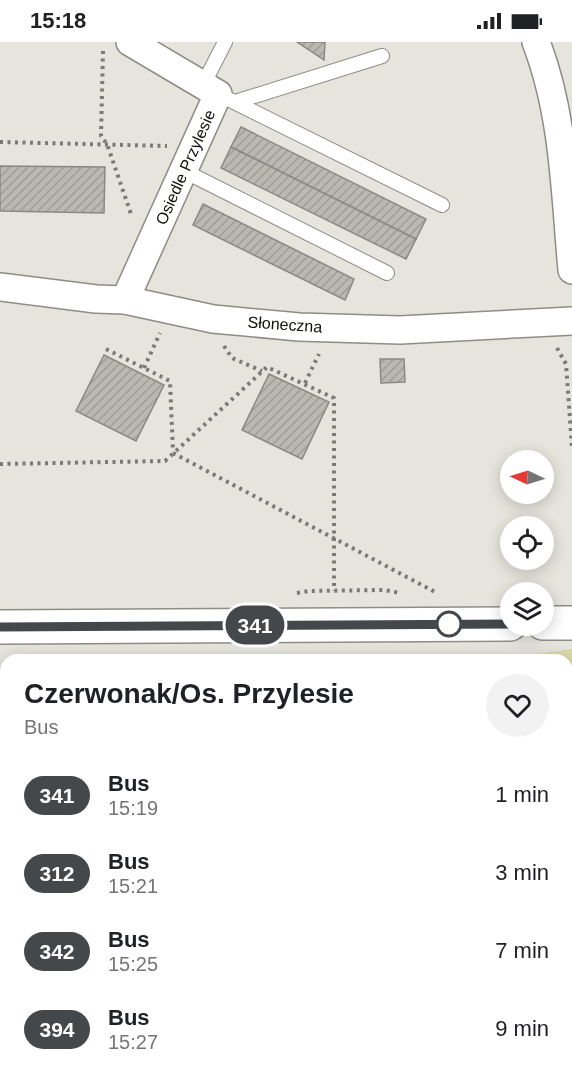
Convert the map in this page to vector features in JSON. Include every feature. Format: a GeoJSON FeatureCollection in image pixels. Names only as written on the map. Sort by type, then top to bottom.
{"type":"FeatureCollection","features":[{"type":"Feature","properties":{"kind":"main road"},"geometry":{"type":"LineString","coordinates":[[554,623],[572,623]]}},
{"type":"Feature","properties":{"kind":"main road"},"geometry":{"type":"LineString","coordinates":[[0,627],[500,624]]}},
{"type":"Feature","properties":{"kind":"street","name":"Osiedle Przylesie"},"geometry":{"type":"LineString","coordinates":[[125,300],[219,94],[130,42]]}},
{"type":"Feature","properties":{"kind":"street"},"geometry":{"type":"LineString","coordinates":[[536,42],[546,67],[561,141],[572,270]]}},
{"type":"Feature","properties":{"kind":"street","name":"Słoneczna"},"geometry":{"type":"LineString","coordinates":[[0,287],[96,299],[125,300],[213,319],[299,327],[400,330],[572,321]]}},
{"type":"Feature","properties":{"kind":"lane"},"geometry":{"type":"LineString","coordinates":[[219,94],[225,42]]}},
{"type":"Feature","properties":{"kind":"lane"},"geometry":{"type":"LineString","coordinates":[[219,94],[382,56]]}},
{"type":"Feature","properties":{"kind":"lane"},"geometry":{"type":"LineString","coordinates":[[219,94],[442,205]]}},
{"type":"Feature","properties":{"kind":"lane"},"geometry":{"type":"LineString","coordinates":[[188,162],[387,273]]}},
{"type":"Feature","properties":{"kind":"path"},"geometry":{"type":"LineString","coordinates":[[103,45],[101,136],[107,144],[135,226]]}},
{"type":"Feature","properties":{"kind":"path"},"geometry":{"type":"LineString","coordinates":[[0,142],[176,146],[188,162]]}},
{"type":"Feature","properties":{"kind":"path"},"geometry":{"type":"LineString","coordinates":[[144,368],[163,326]]}},
{"type":"Feature","properties":{"kind":"path"},"geometry":{"type":"LineString","coordinates":[[221,343],[232,358],[262,371]]}},
{"type":"Feature","properties":{"kind":"path"},"geometry":{"type":"LineString","coordinates":[[304,383],[323,345]]}},
{"type":"Feature","properties":{"kind":"path"},"geometry":{"type":"LineString","coordinates":[[106,349],[170,381],[173,453]]}},
{"type":"Feature","properties":{"kind":"path"},"geometry":{"type":"LineString","coordinates":[[0,464],[165,461],[267,367],[334,398],[334,591]]}},
{"type":"Feature","properties":{"kind":"path"},"geometry":{"type":"LineString","coordinates":[[173,453],[438,593]]}},
{"type":"Feature","properties":{"kind":"green space"},"geometry":{"type":"Polygon","coordinates":[[[572,649],[572,654],[538,654],[572,649]]]}},
{"type":"Feature","properties":{"kind":"building"},"geometry":{"type":"Polygon","coordinates":[[[297,42],[325,42],[324,60],[297,42]]]}},
{"type":"Feature","properties":{"kind":"building"},"geometry":{"type":"Polygon","coordinates":[[[241,127],[426,219],[416,239],[231,147],[241,127]]]}},
{"type":"Feature","properties":{"kind":"building"},"geometry":{"type":"Polygon","coordinates":[[[231,147],[416,239],[406,259],[221,168],[231,147]]]}},
{"type":"Feature","properties":{"kind":"building"},"geometry":{"type":"Polygon","coordinates":[[[0,166],[105,167],[104,213],[0,211],[0,166]]]}},
{"type":"Feature","properties":{"kind":"building"},"geometry":{"type":"Polygon","coordinates":[[[203,204],[354,279],[345,300],[193,225],[203,204]]]}},
{"type":"Feature","properties":{"kind":"building"},"geometry":{"type":"Polygon","coordinates":[[[104,355],[164,385],[136,441],[76,411],[104,355]]]}},
{"type":"Feature","properties":{"kind":"building"},"geometry":{"type":"Polygon","coordinates":[[[380,359],[404,359],[405,382],[381,383],[380,359]]]}},
{"type":"Feature","properties":{"kind":"building"},"geometry":{"type":"Polygon","coordinates":[[[269,374],[329,402],[302,459],[242,430],[269,374]]]}},
{"type":"Feature","properties":{"kind":"bus line","name":"341"},"geometry":{"type":"LineString","coordinates":[[0,627],[500,624]]}}]}
